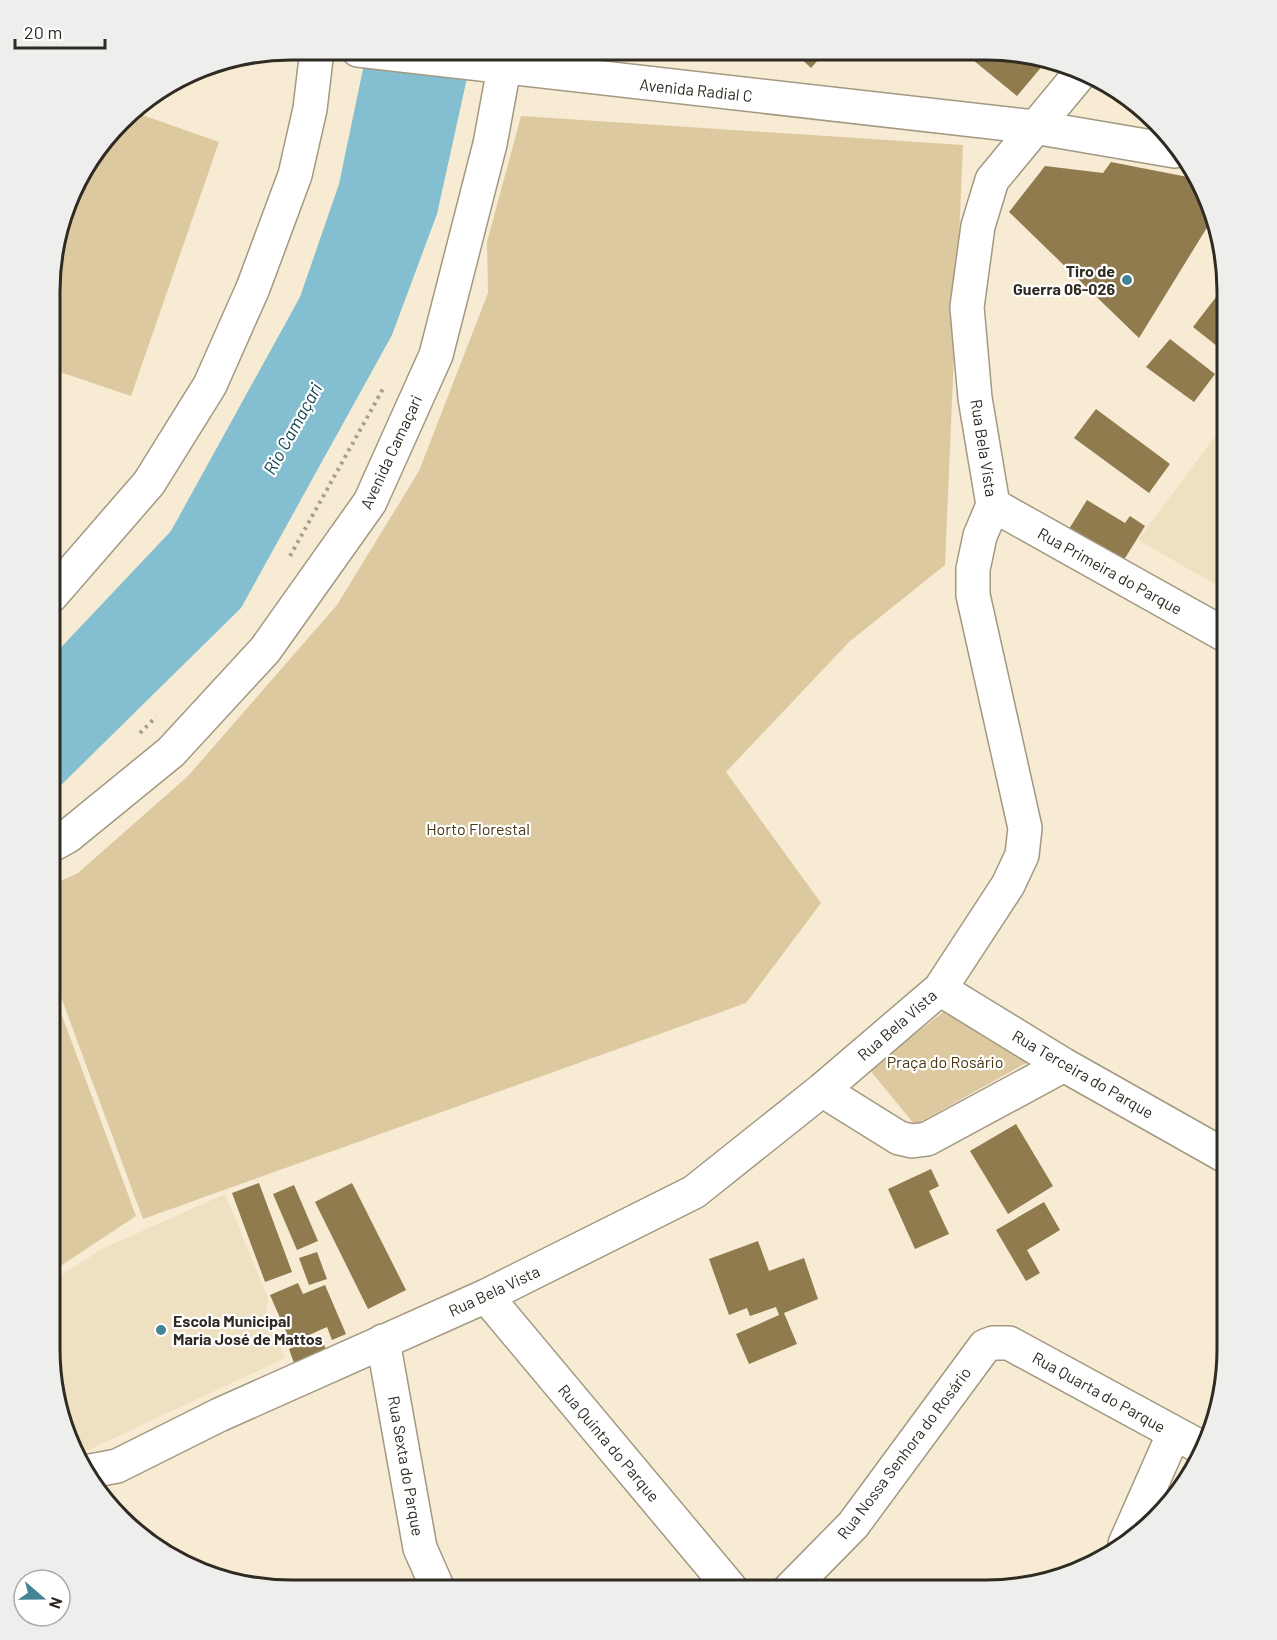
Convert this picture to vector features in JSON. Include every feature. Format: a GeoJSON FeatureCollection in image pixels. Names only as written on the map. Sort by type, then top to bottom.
{"type":"FeatureCollection","features":[{"type":"Feature","properties":{"kind":"street"},"geometry":{"type":"LineString","coordinates":[[60,586],[149,483],[210,385],[254,288],[295,175],[310,109],[316,60]]}},
{"type":"Feature","properties":{"kind":"street","name":"Avenida Radial C"},"geometry":{"type":"LineString","coordinates":[[511,61],[1034,128],[1168,150]]}},
{"type":"Feature","properties":{"kind":"street","name":"Avenida Camaçari"},"geometry":{"type":"LineString","coordinates":[[60,841],[171,752],[265,650],[370,502],[436,355],[511,61]]}},
{"type":"Feature","properties":{"kind":"street","name":"Rua Bela Vista"},"geometry":{"type":"LineString","coordinates":[[95,1470],[117,1466],[219,1415],[486,1296],[694,1192],[822,1090],[940,988],[1008,885],[1022,855],[1025,828],[973,595],[973,569],[980,537],[993,505],[975,398],[967,307],[978,226],[992,180],[1076,79]]}},
{"type":"Feature","properties":{"kind":"street","name":"Rua Primeira do Parque"},"geometry":{"type":"LineString","coordinates":[[993,505],[1217,630]]}},
{"type":"Feature","properties":{"kind":"street","name":"Rua Terceira do Parque"},"geometry":{"type":"LineString","coordinates":[[940,988],[1064,1065],[1217,1151]]}},
{"type":"Feature","properties":{"kind":"street"},"geometry":{"type":"LineString","coordinates":[[822,1090],[899,1138],[912,1141],[927,1139],[1064,1065]]}},
{"type":"Feature","properties":{"kind":"street","name":"Rua Quinta do Parque"},"geometry":{"type":"LineString","coordinates":[[486,1296],[724,1580]]}},
{"type":"Feature","properties":{"kind":"street","name":"Rua Sexta do Parque"},"geometry":{"type":"LineString","coordinates":[[383,1341],[420,1548],[434,1580]]}},
{"type":"Feature","properties":{"kind":"street","name":"Rua Quarta do Parque"},"geometry":{"type":"LineString","coordinates":[[993,1343],[1009,1342],[1196,1445]]}},
{"type":"Feature","properties":{"kind":"street","name":"Rua Nossa Senhora do Rosário"},"geometry":{"type":"LineString","coordinates":[[799,1580],[853,1526],[985,1346],[993,1343]]}},
{"type":"Feature","properties":{"kind":"street"},"geometry":{"type":"LineString","coordinates":[[1132,1527],[1174,1433]]}},
{"type":"Feature","properties":{"kind":"path"},"geometry":{"type":"LineString","coordinates":[[289,558],[386,383]]}},
{"type":"Feature","properties":{"kind":"path"},"geometry":{"type":"LineString","coordinates":[[137,736],[162,711]]}},
{"type":"Feature","properties":{"kind":"shaded area"},"geometry":{"type":"Polygon","coordinates":[[[1217,433],[1217,585],[1138,540],[1217,433]]]}},
{"type":"Feature","properties":{"kind":"shaded area","name":"Escola Municipal Maria José de Mattos"},"geometry":{"type":"Polygon","coordinates":[[[225,1194],[268,1298],[266,1312],[285,1358],[85,1452],[72,1423],[64,1394],[60,1364],[60,1276],[104,1248],[225,1194]]]}},
{"type":"Feature","properties":{"kind":"green space"},"geometry":{"type":"Polygon","coordinates":[[[142,115],[219,142],[131,396],[60,372],[60,276],[64,246],[72,217],[84,189],[99,163],[117,139],[142,115]]]}},
{"type":"Feature","properties":{"kind":"green space","name":"Horto Florestal"},"geometry":{"type":"Polygon","coordinates":[[[521,116],[963,145],[945,565],[849,642],[726,772],[821,903],[746,1003],[143,1219],[60,994],[60,881],[78,873],[188,776],[337,605],[419,471],[488,293],[487,242],[521,116]]]}},
{"type":"Feature","properties":{"kind":"green space"},"geometry":{"type":"Polygon","coordinates":[[[60,1010],[136,1216],[60,1266],[60,1010]]]}},
{"type":"Feature","properties":{"kind":"green space","name":"Praça do Rosário"},"geometry":{"type":"Polygon","coordinates":[[[945,1011],[1028,1062],[915,1125],[869,1069],[945,1011]]]}},
{"type":"Feature","properties":{"kind":"water","name":"Rio Camaçari"},"geometry":{"type":"Polygon","coordinates":[[[365,60],[421,60],[469,69],[437,214],[392,335],[241,608],[60,786],[60,648],[171,531],[300,297],[339,184],[365,60]]]}},
{"type":"Feature","properties":{"kind":"building"},"geometry":{"type":"Polygon","coordinates":[[[803,60],[818,60],[811,68],[803,60]]]}},
{"type":"Feature","properties":{"kind":"building"},"geometry":{"type":"Polygon","coordinates":[[[973,60],[1001,60],[1041,67],[1017,96],[973,60]]]}},
{"type":"Feature","properties":{"kind":"building","name":"Tiro de Guerra 06-026"},"geometry":{"type":"Polygon","coordinates":[[[1111,162],[1186,177],[1208,227],[1139,338],[1009,212],[1045,166],[1103,173],[1111,162]]]}},
{"type":"Feature","properties":{"kind":"building"},"geometry":{"type":"Polygon","coordinates":[[[1217,296],[1217,346],[1193,327],[1217,296]]]}},
{"type":"Feature","properties":{"kind":"building"},"geometry":{"type":"Polygon","coordinates":[[[1170,339],[1215,374],[1194,402],[1146,367],[1170,339]]]}},
{"type":"Feature","properties":{"kind":"building"},"geometry":{"type":"Polygon","coordinates":[[[1096,409],[1170,464],[1149,493],[1074,438],[1096,409]]]}},
{"type":"Feature","properties":{"kind":"building"},"geometry":{"type":"Polygon","coordinates":[[[1087,500],[1125,523],[1130,516],[1145,526],[1122,563],[1069,529],[1087,500]]]}},
{"type":"Feature","properties":{"kind":"building"},"geometry":{"type":"Polygon","coordinates":[[[1016,1124],[1053,1186],[1008,1214],[970,1151],[1016,1124]]]}},
{"type":"Feature","properties":{"kind":"building"},"geometry":{"type":"Polygon","coordinates":[[[931,1169],[939,1186],[929,1191],[949,1234],[915,1249],[888,1189],[931,1169]]]}},
{"type":"Feature","properties":{"kind":"building"},"geometry":{"type":"Polygon","coordinates":[[[259,1183],[292,1272],[265,1282],[232,1193],[259,1183]]]}},
{"type":"Feature","properties":{"kind":"building"},"geometry":{"type":"Polygon","coordinates":[[[352,1183],[406,1290],[368,1309],[315,1202],[352,1183]]]}},
{"type":"Feature","properties":{"kind":"building"},"geometry":{"type":"Polygon","coordinates":[[[294,1185],[318,1241],[297,1250],[273,1194],[294,1185]]]}},
{"type":"Feature","properties":{"kind":"building"},"geometry":{"type":"Polygon","coordinates":[[[1044,1202],[1060,1230],[1027,1250],[1040,1273],[1026,1281],[996,1230],[1044,1202]]]}},
{"type":"Feature","properties":{"kind":"building"},"geometry":{"type":"Polygon","coordinates":[[[758,1241],[769,1271],[804,1258],[818,1299],[784,1313],[797,1344],[749,1364],[736,1334],[779,1315],[776,1307],[750,1316],[747,1308],[729,1315],[709,1259],[758,1241]]]}},
{"type":"Feature","properties":{"kind":"building"},"geometry":{"type":"Polygon","coordinates":[[[317,1252],[327,1279],[309,1285],[299,1258],[317,1252]]]}},
{"type":"Feature","properties":{"kind":"building"},"geometry":{"type":"Polygon","coordinates":[[[298,1283],[303,1294],[325,1285],[346,1334],[332,1340],[327,1327],[291,1343],[270,1295],[298,1283]]]}},
{"type":"Feature","properties":{"kind":"building"},"geometry":{"type":"Polygon","coordinates":[[[321,1336],[326,1350],[294,1363],[289,1349],[321,1336]]]}},
{"type":"Feature","properties":{"kind":"place","name":"Tiro de Guerra 06-026"},"geometry":{"type":"Point","coordinates":[1127,280]}},
{"type":"Feature","properties":{"kind":"place","name":"Escola Municipal Maria José de Mattos"},"geometry":{"type":"Point","coordinates":[161,1330]}}]}
